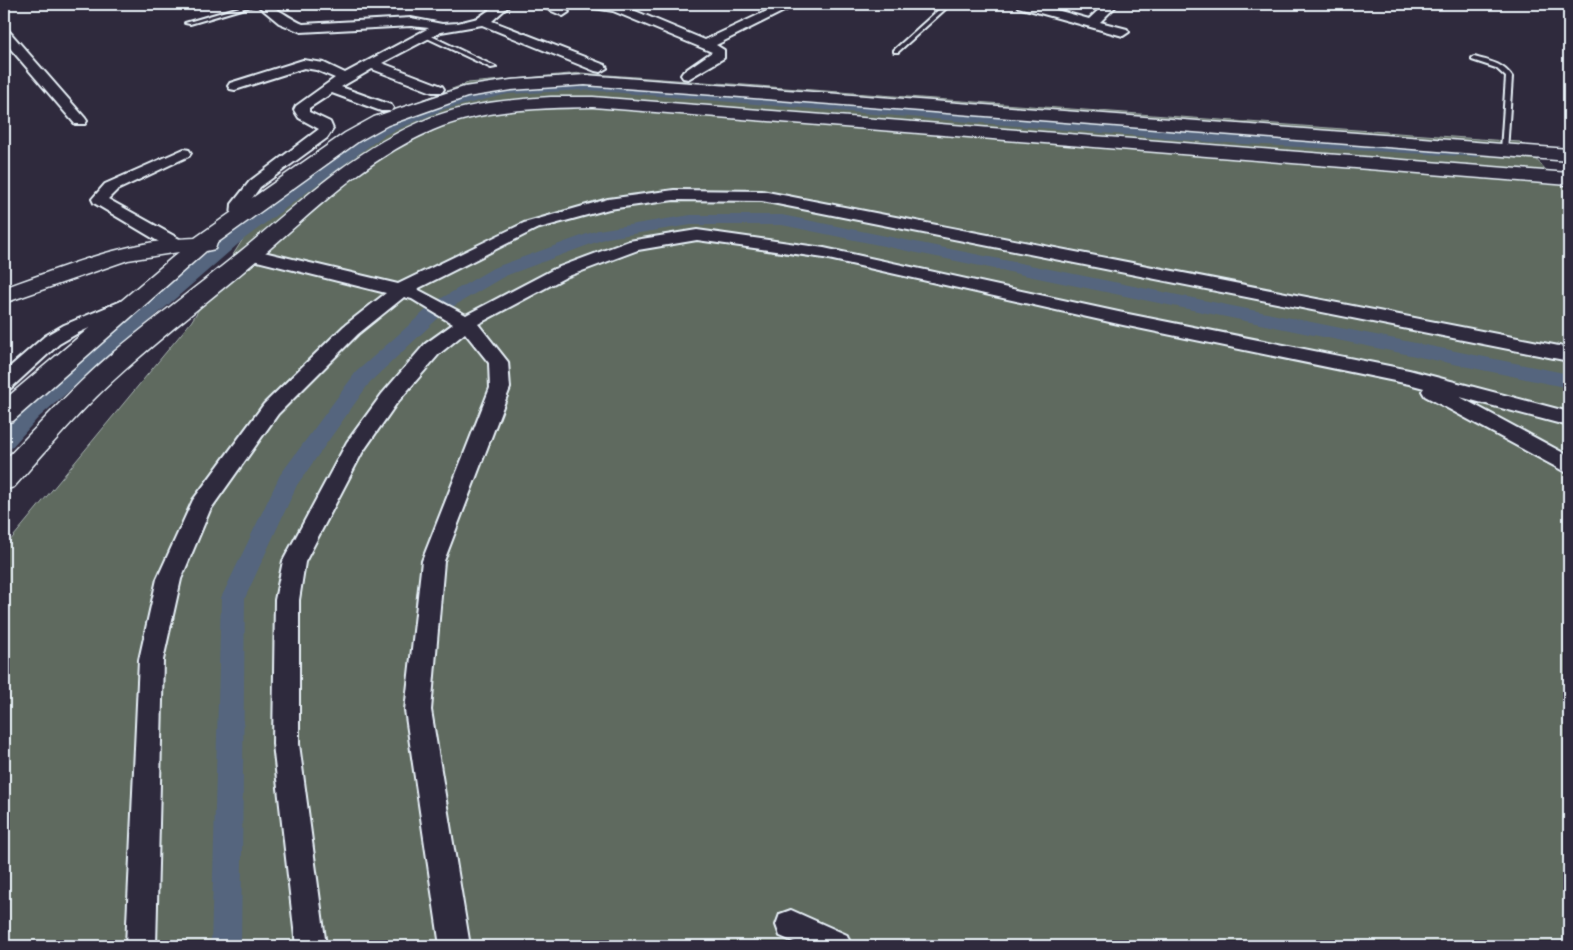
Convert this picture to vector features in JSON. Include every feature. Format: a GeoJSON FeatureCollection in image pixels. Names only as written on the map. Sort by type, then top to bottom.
{"type":"FeatureCollection","features":[{"type":"Feature","properties":{"kind":"street"},"geometry":{"type":"LineString","coordinates":[[262,4],[283,20],[301,28],[410,22],[436,25],[433,32]]}},
{"type":"Feature","properties":{"kind":"street"},"geometry":{"type":"LineString","coordinates":[[239,218],[240,204],[255,184],[322,135],[326,129],[325,125],[304,115],[301,110],[309,101],[345,78],[433,32],[482,21],[494,16],[505,4]]}},
{"type":"Feature","properties":{"kind":"street"},"geometry":{"type":"LineString","coordinates":[[542,4],[563,12]]}},
{"type":"Feature","properties":{"kind":"street"},"geometry":{"type":"LineString","coordinates":[[592,4],[616,8],[718,50],[718,55],[688,75]]}},
{"type":"Feature","properties":{"kind":"street"},"geometry":{"type":"LineString","coordinates":[[616,8],[631,4]]}},
{"type":"Feature","properties":{"kind":"street"},"geometry":{"type":"LineString","coordinates":[[1022,4],[1053,8],[1092,23],[1123,32]]}},
{"type":"Feature","properties":{"kind":"street"},"geometry":{"type":"LineString","coordinates":[[1092,23],[1112,4]]}},
{"type":"Feature","properties":{"kind":"street"},"geometry":{"type":"LineString","coordinates":[[707,44],[786,7]]}},
{"type":"Feature","properties":{"kind":"street"},"geometry":{"type":"LineString","coordinates":[[482,21],[600,68]]}},
{"type":"Feature","properties":{"kind":"street"},"geometry":{"type":"LineString","coordinates":[[4,33],[80,121]]}},
{"type":"Feature","properties":{"kind":"street"},"geometry":{"type":"LineString","coordinates":[[235,86],[303,64],[319,66],[345,78]]}},
{"type":"Feature","properties":{"kind":"street"},"geometry":{"type":"LineString","coordinates":[[372,64],[437,89]]}},
{"type":"Feature","properties":{"kind":"street"},"geometry":{"type":"LineString","coordinates":[[4,414],[132,303],[239,218],[352,137],[381,121],[464,92],[511,84],[585,80],[1569,155]]}},
{"type":"Feature","properties":{"kind":"street"},"geometry":{"type":"LineString","coordinates":[[330,87],[386,108]]}},
{"type":"Feature","properties":{"kind":"street"},"geometry":{"type":"LineString","coordinates":[[4,478],[98,380],[311,200],[376,150],[427,125],[456,116],[507,106],[548,102],[593,102],[1569,179]]}},
{"type":"Feature","properties":{"kind":"street"},"geometry":{"type":"LineString","coordinates":[[177,245],[102,204],[100,199],[102,194],[111,187],[184,153]]}},
{"type":"Feature","properties":{"kind":"street"},"geometry":{"type":"LineString","coordinates":[[141,946],[145,784],[151,660],[169,579],[201,506],[271,409],[351,330],[409,293],[440,269],[530,226],[608,204],[674,195],[762,196],[1569,355]]}},
{"type":"Feature","properties":{"kind":"street"},"geometry":{"type":"LineString","coordinates":[[311,946],[286,744],[287,600],[294,561],[354,448],[389,399],[432,350],[462,320],[560,273],[635,245],[697,236],[824,253],[1123,319],[1409,377],[1569,419]]}},
{"type":"Feature","properties":{"kind":"street"},"geometry":{"type":"LineString","coordinates":[[4,296],[108,259],[177,245],[207,244],[409,293],[462,320],[479,335],[498,362],[500,388],[433,561],[418,710],[455,946]]}},
{"type":"Feature","properties":{"kind":"street"},"geometry":{"type":"LineString","coordinates":[[4,383],[52,340],[71,329],[132,303]]}},
{"type":"Feature","properties":{"kind":"street"},"geometry":{"type":"LineString","coordinates":[[1409,377],[1452,403],[1569,466]]}},
{"type":"Feature","properties":{"kind":"street"},"geometry":{"type":"LineString","coordinates":[[791,925],[836,946]]}},
{"type":"Feature","properties":{"kind":"lane"},"geometry":{"type":"LineString","coordinates":[[188,23],[255,4]]}},
{"type":"Feature","properties":{"kind":"lane"},"geometry":{"type":"LineString","coordinates":[[896,52],[948,4]]}},
{"type":"Feature","properties":{"kind":"lane"},"geometry":{"type":"LineString","coordinates":[[433,32],[493,67]]}},
{"type":"Feature","properties":{"kind":"lane"},"geometry":{"type":"LineString","coordinates":[[1474,59],[1500,66],[1505,70],[1508,77],[1505,150]]}},
{"type":"Feature","properties":{"kind":"green space"},"geometry":{"type":"Polygon","coordinates":[[[581,73],[1520,142],[1560,185],[1569,185],[1569,946],[4,946],[4,548],[191,322],[278,183],[374,118],[468,83],[581,73]]]}},
{"type":"Feature","properties":{"kind":"waterway"},"geometry":{"type":"LineString","coordinates":[[4,443],[31,413],[238,235],[379,132],[440,106],[508,90],[587,86],[1209,138],[1478,153]]}},
{"type":"Feature","properties":{"kind":"waterway"},"geometry":{"type":"LineString","coordinates":[[226,946],[233,598],[288,481],[363,377],[441,306],[499,272],[604,234],[691,220],[782,220],[1569,381]]}}]}
